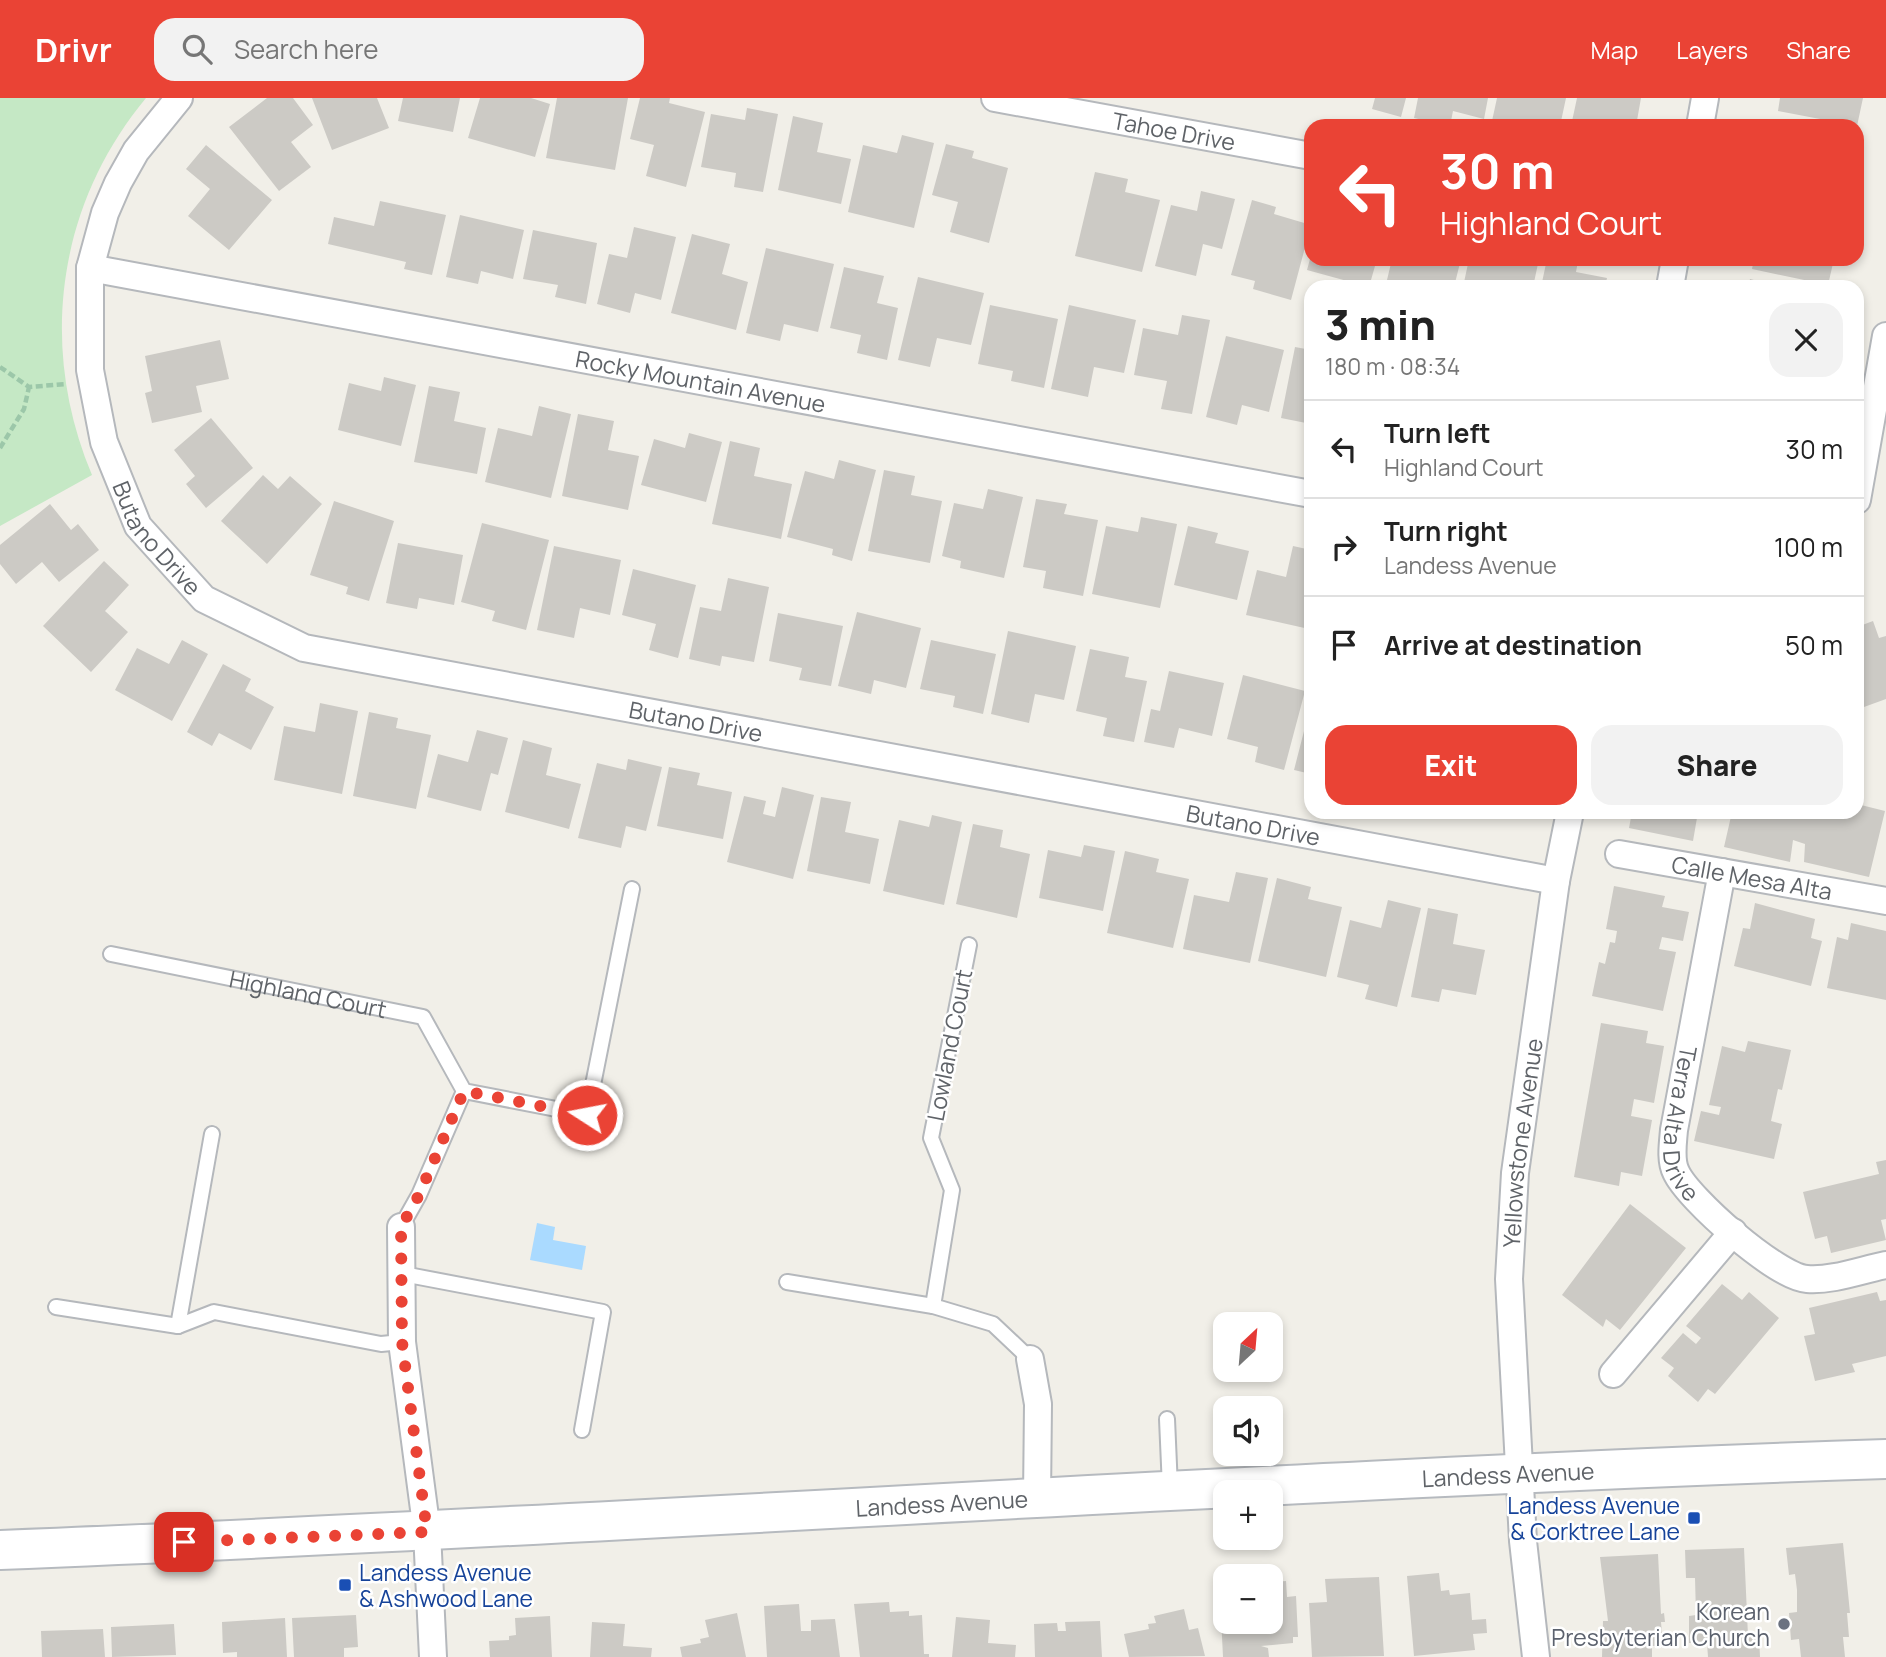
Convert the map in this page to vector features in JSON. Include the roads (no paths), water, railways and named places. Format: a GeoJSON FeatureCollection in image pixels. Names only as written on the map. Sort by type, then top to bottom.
{"type":"FeatureCollection","features":[{"type":"Feature","properties":{"kind":"main road","name":"Landess Avenue"},"geometry":{"type":"LineString","coordinates":[[0,1550],[427,1532],[1037,1498],[1886,1459]]}},
{"type":"Feature","properties":{"kind":"street"},"geometry":{"type":"LineString","coordinates":[[90,268],[105,213],[118,183],[136,152],[179,98]]}},
{"type":"Feature","properties":{"kind":"street","name":"Tahoe Drive"},"geometry":{"type":"LineString","coordinates":[[995,98],[1304,155]]}},
{"type":"Feature","properties":{"kind":"street"},"geometry":{"type":"LineString","coordinates":[[1701,119],[1705,98]]}},
{"type":"Feature","properties":{"kind":"street","name":"Butano Drive"},"geometry":{"type":"LineString","coordinates":[[90,268],[93,382],[104,442],[138,526],[204,599],[304,648],[1556,881]]}},
{"type":"Feature","properties":{"kind":"street","name":"Rocky Mountain Avenue"},"geometry":{"type":"LineString","coordinates":[[90,268],[1304,493]]}},
{"type":"Feature","properties":{"kind":"street"},"geometry":{"type":"LineString","coordinates":[[1864,460],[1886,336]]}},
{"type":"Feature","properties":{"kind":"street","name":"Yellowstone Avenue"},"geometry":{"type":"LineString","coordinates":[[1536,1657],[1519,1475],[1509,1279],[1515,1187],[1556,881],[1569,819]]}},
{"type":"Feature","properties":{"kind":"street","name":"Calle Mesa Alta"},"geometry":{"type":"LineString","coordinates":[[1619,854],[1886,901]]}},
{"type":"Feature","properties":{"kind":"street","name":"Terra Alta Drive"},"geometry":{"type":"LineString","coordinates":[[1723,872],[1672,1152],[1674,1170],[1686,1189],[1733,1232],[1772,1264],[1805,1279],[1822,1279],[1886,1265]]}},
{"type":"Feature","properties":{"kind":"street"},"geometry":{"type":"LineString","coordinates":[[401,1227],[402,1342],[427,1532],[433,1657]]}},
{"type":"Feature","properties":{"kind":"street"},"geometry":{"type":"LineString","coordinates":[[1613,1374],[1733,1232]]}},
{"type":"Feature","properties":{"kind":"street"},"geometry":{"type":"LineString","coordinates":[[1030,1359],[1038,1404],[1037,1498]]}},
{"type":"Feature","properties":{"kind":"lane"},"geometry":{"type":"LineString","coordinates":[[401,1227],[419,1195],[464,1091],[587,1115],[632,889]]}},
{"type":"Feature","properties":{"kind":"lane","name":"Lowland Court"},"geometry":{"type":"LineString","coordinates":[[933,1306],[952,1190],[931,1138],[969,945]]}},
{"type":"Feature","properties":{"kind":"lane","name":"Highland Court"},"geometry":{"type":"LineString","coordinates":[[111,954],[423,1017],[464,1091]]}},
{"type":"Feature","properties":{"kind":"lane"},"geometry":{"type":"LineString","coordinates":[[178,1326],[212,1134]]}},
{"type":"Feature","properties":{"kind":"lane"},"geometry":{"type":"LineString","coordinates":[[403,1274],[603,1312],[583,1430]]}},
{"type":"Feature","properties":{"kind":"lane"},"geometry":{"type":"LineString","coordinates":[[787,1282],[933,1306],[993,1324],[1030,1359]]}},
{"type":"Feature","properties":{"kind":"lane"},"geometry":{"type":"LineString","coordinates":[[56,1307],[178,1326],[214,1312],[381,1345],[402,1342]]}},
{"type":"Feature","properties":{"kind":"lane"},"geometry":{"type":"LineString","coordinates":[[1167,1419],[1170,1493]]}},
{"type":"Feature","properties":{"kind":"water"},"geometry":{"type":"Polygon","coordinates":[[[537,1223],[555,1227],[553,1240],[586,1246],[582,1270],[530,1260],[537,1223]]]}},
{"type":"Feature","properties":{"kind":"place","name":"Landess Avenue & Corktree Lane"},"geometry":{"type":"Point","coordinates":[1694,1518]}},
{"type":"Feature","properties":{"kind":"place","name":"Landess Avenue & Ashwood Lane"},"geometry":{"type":"Point","coordinates":[345,1585]}},
{"type":"Feature","properties":{"kind":"place","name":"Korean Presbyterian Church"},"geometry":{"type":"Point","coordinates":[1784,1624]}}]}
